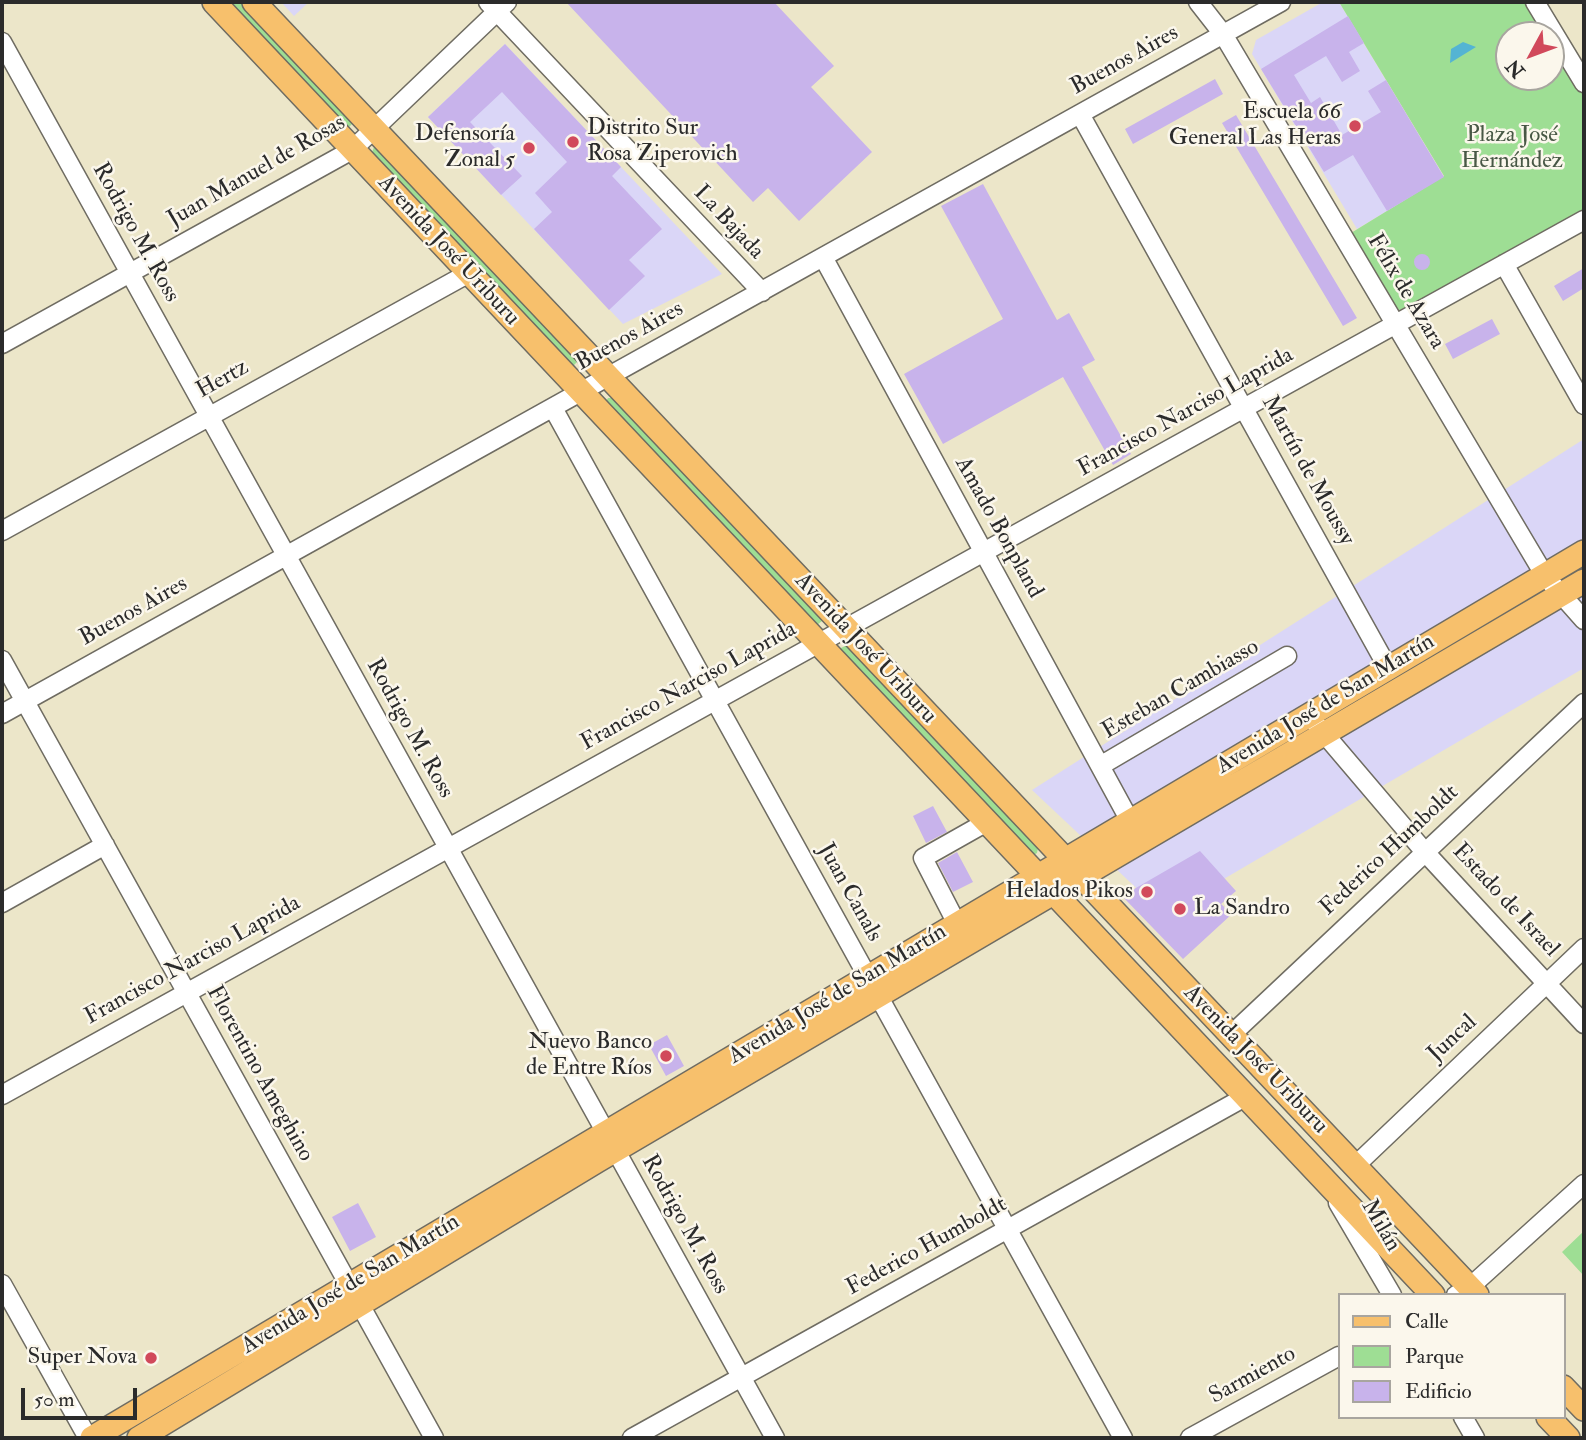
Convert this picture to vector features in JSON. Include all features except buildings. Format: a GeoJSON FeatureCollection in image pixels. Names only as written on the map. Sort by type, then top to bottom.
{"type":"FeatureCollection","features":[{"type":"Feature","properties":{"kind":"main road","name":"Avenida José Uriburu"},"geometry":{"type":"LineString","coordinates":[[214,2],[985,823],[1431,1293]]}},
{"type":"Feature","properties":{"kind":"main road","name":"Avenida José Uriburu"},"geometry":{"type":"LineString","coordinates":[[254,2],[1064,861],[1356,1165],[1468,1292]]}},
{"type":"Feature","properties":{"kind":"main road","name":"Avenida José de San Martín"},"geometry":{"type":"LineString","coordinates":[[873,987],[957,925],[1584,552]]}},
{"type":"Feature","properties":{"kind":"main road","name":"Avenida José de San Martín"},"geometry":{"type":"LineString","coordinates":[[90,1438],[354,1295],[873,987],[1053,895],[1584,581]]}},
{"type":"Feature","properties":{"kind":"main road","name":"Avenida José de San Martín"},"geometry":{"type":"LineString","coordinates":[[139,1438],[354,1295]]}},
{"type":"Feature","properties":{"kind":"main road"},"geometry":{"type":"LineString","coordinates":[[1565,1389],[1584,1409]]}},
{"type":"Feature","properties":{"kind":"main road"},"geometry":{"type":"LineString","coordinates":[[1550,1419],[1568,1438]]}},
{"type":"Feature","properties":{"kind":"street","name":"Félix de Azara"},"geometry":{"type":"LineString","coordinates":[[1198,2],[1223,34],[1545,576],[1584,621]]}},
{"type":"Feature","properties":{"kind":"street","name":"Buenos Aires"},"geometry":{"type":"LineString","coordinates":[[2,714],[1281,2]]}},
{"type":"Feature","properties":{"kind":"street"},"geometry":{"type":"LineString","coordinates":[[1535,2],[1584,83]]}},
{"type":"Feature","properties":{"kind":"street","name":"Juan Manuel de Rosas"},"geometry":{"type":"LineString","coordinates":[[2,344],[352,150],[497,5]]}},
{"type":"Feature","properties":{"kind":"street","name":"La Bajada"},"geometry":{"type":"LineString","coordinates":[[497,5],[762,292]]}},
{"type":"Feature","properties":{"kind":"street","name":"Rodrigo M. Ross"},"geometry":{"type":"LineString","coordinates":[[2,42],[775,1438]]}},
{"type":"Feature","properties":{"kind":"street","name":"Martín de Moussy"},"geometry":{"type":"LineString","coordinates":[[1080,114],[1388,668]]}},
{"type":"Feature","properties":{"kind":"street","name":"Francisco Narciso Laprida"},"geometry":{"type":"LineString","coordinates":[[2,1095],[714,699],[848,630],[1584,220]]}},
{"type":"Feature","properties":{"kind":"street","name":"Amado Bonpland"},"geometry":{"type":"LineString","coordinates":[[823,257],[1130,821]]}},
{"type":"Feature","properties":{"kind":"street"},"geometry":{"type":"LineString","coordinates":[[1504,264],[1584,405]]}},
{"type":"Feature","properties":{"kind":"street","name":"Hertz"},"geometry":{"type":"LineString","coordinates":[[2,531],[469,273]]}},
{"type":"Feature","properties":{"kind":"street","name":"Juan Canals"},"geometry":{"type":"LineString","coordinates":[[553,408],[1123,1438]]}},
{"type":"Feature","properties":{"kind":"street","name":"Esteban Cambiasso"},"geometry":{"type":"LineString","coordinates":[[1100,766],[1287,656]]}},
{"type":"Feature","properties":{"kind":"street","name":"Florentino Ameghino"},"geometry":{"type":"LineString","coordinates":[[2,660],[434,1438]]}},
{"type":"Feature","properties":{"kind":"street","name":"Federico Humboldt"},"geometry":{"type":"LineString","coordinates":[[1231,1035],[1584,703]]}},
{"type":"Feature","properties":{"kind":"street","name":"Estado de Israel"},"geometry":{"type":"LineString","coordinates":[[1308,716],[1424,851],[1584,1024]]}},
{"type":"Feature","properties":{"kind":"street"},"geometry":{"type":"LineString","coordinates":[[957,925],[923,858],[985,823]]}},
{"type":"Feature","properties":{"kind":"street"},"geometry":{"type":"LineString","coordinates":[[2,903],[105,845]]}},
{"type":"Feature","properties":{"kind":"street","name":"Juncal"},"geometry":{"type":"LineString","coordinates":[[1356,1165],[1584,948]]}},
{"type":"Feature","properties":{"kind":"street","name":"Federico Humboldt"},"geometry":{"type":"LineString","coordinates":[[632,1438],[1245,1097]]}},
{"type":"Feature","properties":{"kind":"street","name":"Milán"},"geometry":{"type":"LineString","coordinates":[[1326,1182],[1391,1293]]}},
{"type":"Feature","properties":{"kind":"street"},"geometry":{"type":"LineString","coordinates":[[1468,1292],[1584,1184]]}},
{"type":"Feature","properties":{"kind":"street"},"geometry":{"type":"LineString","coordinates":[[2,1284],[90,1438]]}},
{"type":"Feature","properties":{"kind":"street","name":"Sarmiento"},"geometry":{"type":"LineString","coordinates":[[1190,1438],[1338,1357]]}},
{"type":"Feature","properties":{"kind":"street"},"geometry":{"type":"LineString","coordinates":[[1464,1419],[1475,1438]]}},
{"type":"Feature","properties":{"kind":"shaded area"},"geometry":{"type":"Polygon","coordinates":[[[281,2],[309,2],[294,16],[281,2]]]}},
{"type":"Feature","properties":{"kind":"shaded area","name":"Escuela 66 General Las Heras"},"geometry":{"type":"Polygon","coordinates":[[[1323,2],[1339,2],[1444,177],[1357,229],[1252,54],[1256,40],[1323,2]]]}},
{"type":"Feature","properties":{"kind":"shaded area"},"geometry":{"type":"Polygon","coordinates":[[[505,44],[722,274],[623,324],[428,117],[505,44]]]}},
{"type":"Feature","properties":{"kind":"shaded area"},"geometry":{"type":"Polygon","coordinates":[[[1584,439],[1584,668],[1164,914],[1032,790],[1584,439]]]}},
{"type":"Feature","properties":{"kind":"green space"},"geometry":{"type":"Polygon","coordinates":[[[223,2],[244,2],[353,123],[348,128],[223,2]]]}},
{"type":"Feature","properties":{"kind":"green space","name":"Plaza José Hernández"},"geometry":{"type":"Polygon","coordinates":[[[1339,2],[1529,2],[1541,21],[1495,21],[1495,91],[1565,91],[1565,61],[1584,92],[1584,210],[1410,309],[1401,311],[1395,308],[1351,233],[1444,176],[1339,2]]]}},
{"type":"Feature","properties":{"kind":"green space"},"geometry":{"type":"Polygon","coordinates":[[[374,147],[379,148],[578,361],[573,366],[371,155],[374,147]]]}},
{"type":"Feature","properties":{"kind":"green space"},"geometry":{"type":"Polygon","coordinates":[[[608,398],[615,398],[821,615],[822,621],[817,625],[605,403],[608,398]]]}},
{"type":"Feature","properties":{"kind":"green space"},"geometry":{"type":"Polygon","coordinates":[[[847,645],[1010,817],[1038,848],[1037,853],[1032,856],[837,650],[847,645]]]}},
{"type":"Feature","properties":{"kind":"green space"},"geometry":{"type":"Polygon","coordinates":[[[1584,1231],[1584,1276],[1562,1252],[1584,1231]]]}},
{"type":"Feature","properties":{"kind":"water"},"geometry":{"type":"Polygon","coordinates":[[[1463,42],[1476,47],[1450,63],[1451,49],[1463,42]]]}},
{"type":"Feature","properties":{"kind":"place","name":"Escuela 66 General Las Heras"},"geometry":{"type":"Point","coordinates":[1355,126]}},
{"type":"Feature","properties":{"kind":"place","name":"Distrito Sur Rosa Ziperovich"},"geometry":{"type":"Point","coordinates":[573,142]}},
{"type":"Feature","properties":{"kind":"place","name":"Defensoría Zonal 5"},"geometry":{"type":"Point","coordinates":[529,148]}},
{"type":"Feature","properties":{"kind":"place","name":"Helados Pikos"},"geometry":{"type":"Point","coordinates":[1147,892]}},
{"type":"Feature","properties":{"kind":"place","name":"La Sandro"},"geometry":{"type":"Point","coordinates":[1180,909]}},
{"type":"Feature","properties":{"kind":"place","name":"Nuevo Banco de Entre Ríos"},"geometry":{"type":"Point","coordinates":[666,1056]}},
{"type":"Feature","properties":{"kind":"place","name":"Super Nova"},"geometry":{"type":"Point","coordinates":[151,1358]}}]}
